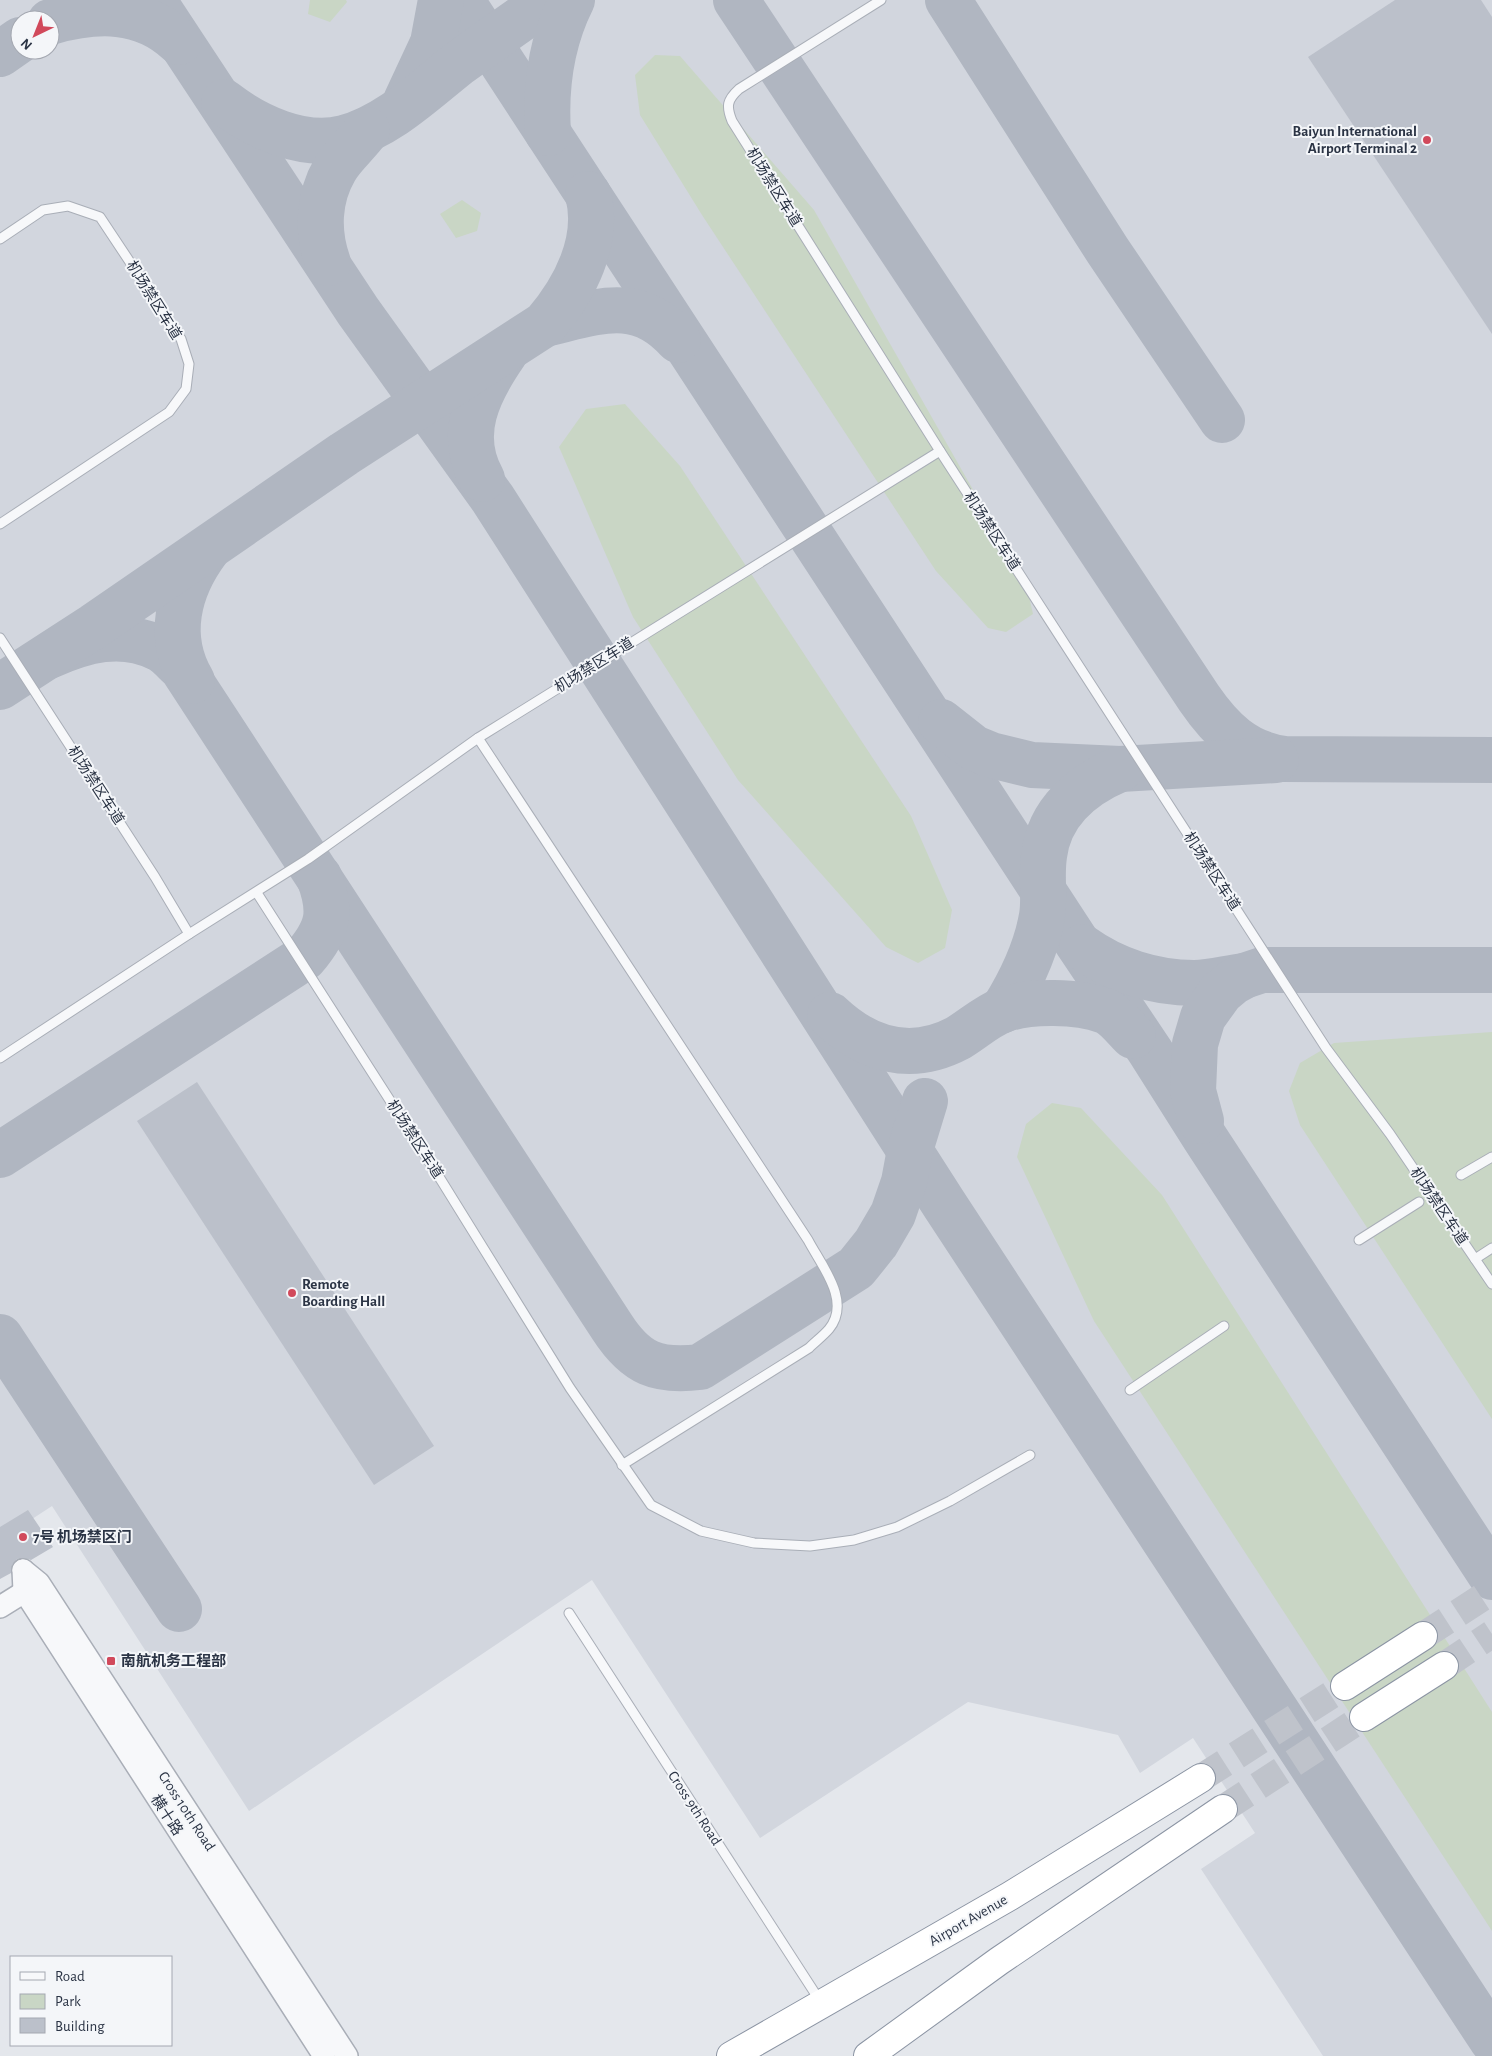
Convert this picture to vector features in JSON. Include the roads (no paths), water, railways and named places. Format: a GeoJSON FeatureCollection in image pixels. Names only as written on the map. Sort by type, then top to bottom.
{"type":"FeatureCollection","features":[{"type":"Feature","properties":{"kind":"highway"},"geometry":{"type":"LineString","coordinates":[[1345,1686],[1423,1636]]}},
{"type":"Feature","properties":{"kind":"highway"},"geometry":{"type":"LineString","coordinates":[[1364,1717],[1444,1666]]}},
{"type":"Feature","properties":{"kind":"highway","name":"Airport Avenue"},"geometry":{"type":"LineString","coordinates":[[731,2056],[1025,1887],[1201,1778]]}},
{"type":"Feature","properties":{"kind":"highway"},"geometry":{"type":"LineString","coordinates":[[880,2051],[999,1961],[1223,1809]]}},
{"type":"Feature","properties":{"kind":"street"},"geometry":{"type":"LineString","coordinates":[[0,1607],[27,1578]]}},
{"type":"Feature","properties":{"kind":"street","name":"横十路"},"geometry":{"type":"LineString","coordinates":[[27,1578],[324,2056]]}},
{"type":"Feature","properties":{"kind":"street","name":"Cross 10th Road"},"geometry":{"type":"LineString","coordinates":[[27,1578],[347,2056]]}},
{"type":"Feature","properties":{"kind":"lane","name":"机场禁区车道"},"geometry":{"type":"LineString","coordinates":[[881,0],[739,89],[730,98],[727,109],[732,121],[940,451],[1326,1048],[1390,1134],[1492,1284]]}},
{"type":"Feature","properties":{"kind":"lane","name":"机场禁区车道"},"geometry":{"type":"LineString","coordinates":[[0,239],[43,210],[68,206],[100,217],[181,339],[189,364],[186,388],[169,412],[0,524]]}},
{"type":"Feature","properties":{"kind":"lane","name":"机场禁区车道"},"geometry":{"type":"LineString","coordinates":[[0,1058],[189,934],[256,893],[478,738],[940,451]]}},
{"type":"Feature","properties":{"kind":"lane","name":"机场禁区车道"},"geometry":{"type":"LineString","coordinates":[[0,638],[155,877],[189,934]]}},
{"type":"Feature","properties":{"kind":"lane"},"geometry":{"type":"LineString","coordinates":[[478,738],[808,1240],[835,1286],[837,1311],[830,1328],[809,1348],[622,1465]]}},
{"type":"Feature","properties":{"kind":"lane","name":"机场禁区车道"},"geometry":{"type":"LineString","coordinates":[[256,893],[446,1188],[570,1388],[651,1504],[701,1532],[754,1543],[810,1546],[854,1540],[897,1527],[950,1501],[1030,1455]]}},
{"type":"Feature","properties":{"kind":"lane"},"geometry":{"type":"LineString","coordinates":[[1462,1175],[1492,1157]]}},
{"type":"Feature","properties":{"kind":"lane"},"geometry":{"type":"LineString","coordinates":[[1358,1240],[1420,1202]]}},
{"type":"Feature","properties":{"kind":"lane"},"geometry":{"type":"LineString","coordinates":[[1475,1259],[1492,1248]]}},
{"type":"Feature","properties":{"kind":"lane"},"geometry":{"type":"LineString","coordinates":[[1130,1390],[1224,1326]]}},
{"type":"Feature","properties":{"kind":"lane","name":"Cross 9th Road"},"geometry":{"type":"LineString","coordinates":[[569,1613],[822,2003]]}},
{"type":"Feature","properties":{"kind":"tunnel"},"geometry":{"type":"LineString","coordinates":[[1423,1636],[1492,1591]]}},
{"type":"Feature","properties":{"kind":"tunnel"},"geometry":{"type":"LineString","coordinates":[[1444,1666],[1492,1634]]}},
{"type":"Feature","properties":{"kind":"tunnel"},"geometry":{"type":"LineString","coordinates":[[1201,1778],[1345,1686]]}},
{"type":"Feature","properties":{"kind":"tunnel"},"geometry":{"type":"LineString","coordinates":[[1223,1809],[1364,1717]]}},
{"type":"Feature","properties":{"kind":"place","name":"Baiyun International Airport Terminal 2"},"geometry":{"type":"Point","coordinates":[1427,140]}},
{"type":"Feature","properties":{"kind":"place","name":"Remote Boarding Hall"},"geometry":{"type":"Point","coordinates":[292,1293]}},
{"type":"Feature","properties":{"kind":"place","name":"7号 机场禁区门"},"geometry":{"type":"Point","coordinates":[23,1537]}},
{"type":"Feature","properties":{"kind":"place","name":"南航机务工程部"},"geometry":{"type":"Point","coordinates":[111,1661]}}]}
